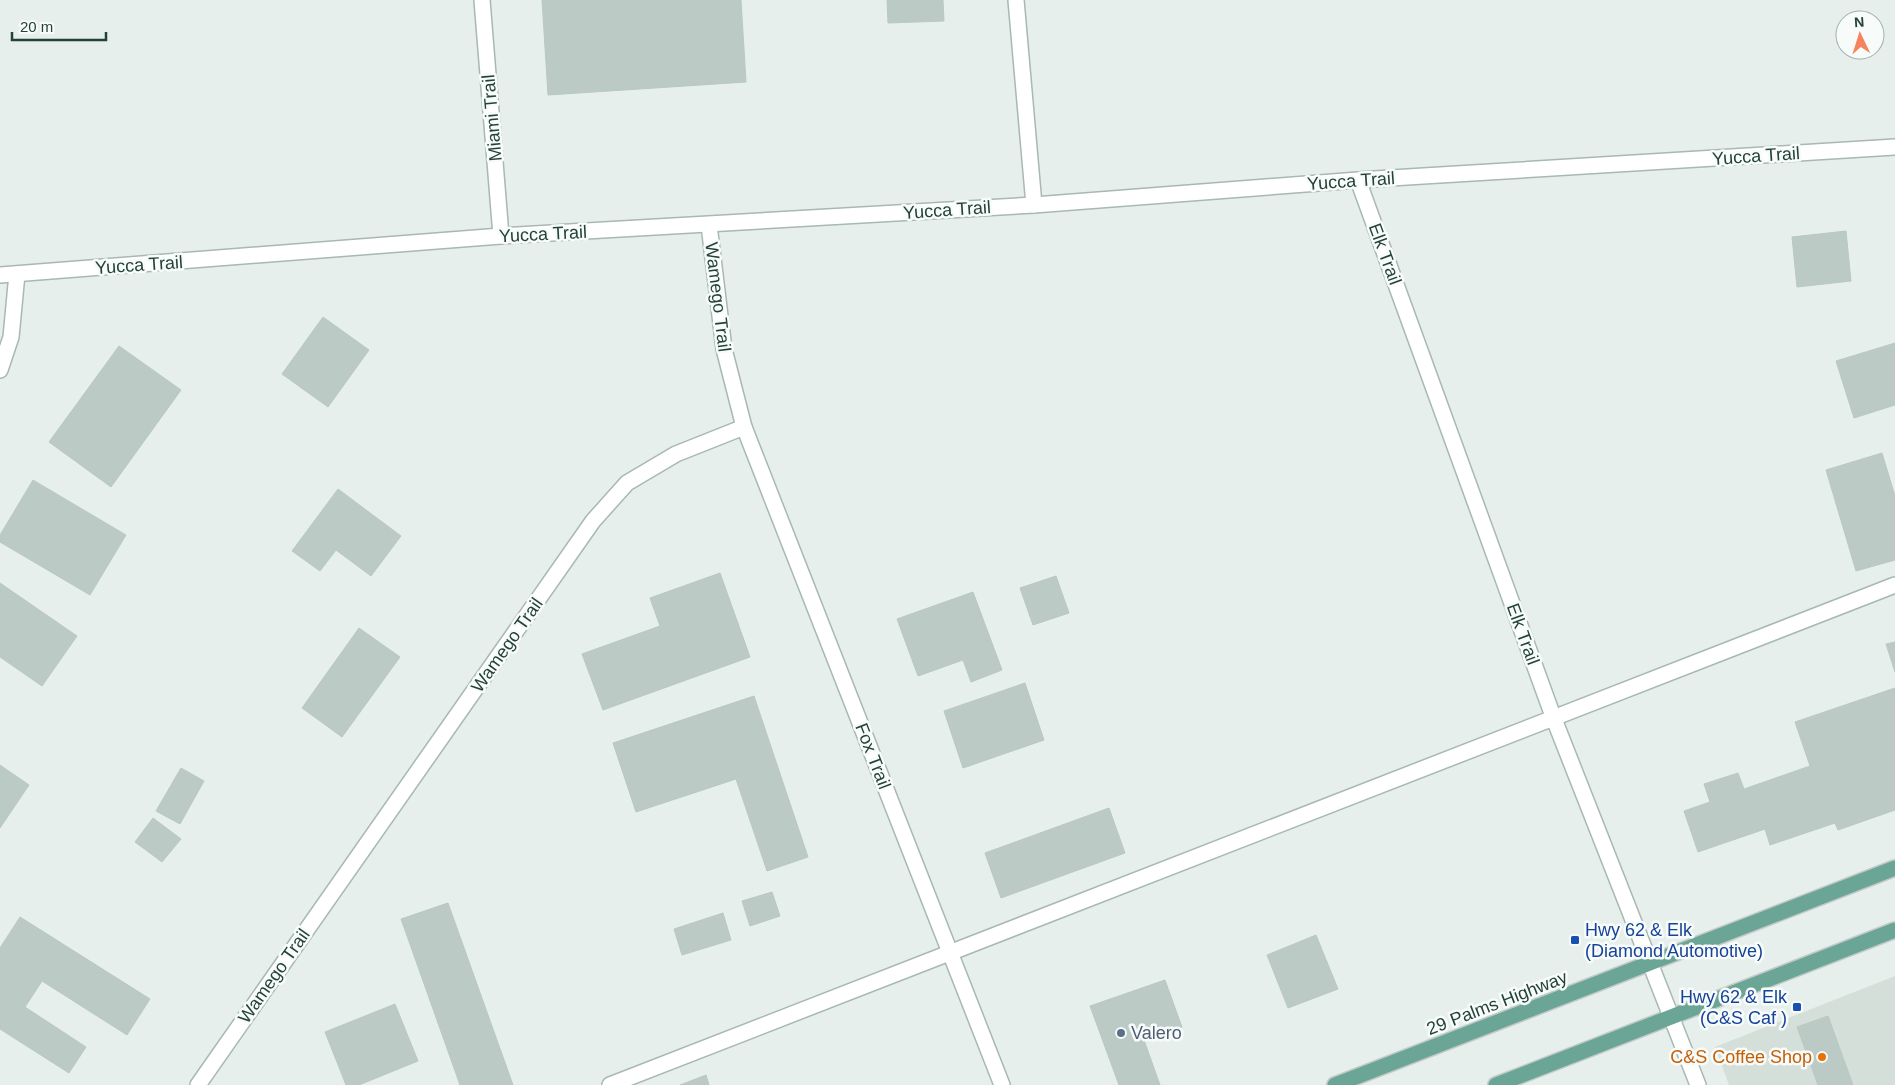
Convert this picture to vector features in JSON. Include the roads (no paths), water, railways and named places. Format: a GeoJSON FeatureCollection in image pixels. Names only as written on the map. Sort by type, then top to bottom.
{"type":"FeatureCollection","features":[{"type":"Feature","properties":{"kind":"main road","name":"29 Palms Highway"},"geometry":{"type":"LineString","coordinates":[[1335,1085],[1895,868]]}},
{"type":"Feature","properties":{"kind":"main road"},"geometry":{"type":"LineString","coordinates":[[1496,1085],[1895,930]]}},
{"type":"Feature","properties":{"kind":"street","name":"Miami Trail"},"geometry":{"type":"LineString","coordinates":[[482,0],[502,236]]}},
{"type":"Feature","properties":{"kind":"street"},"geometry":{"type":"LineString","coordinates":[[1016,0],[1034,205]]}},
{"type":"Feature","properties":{"kind":"street","name":"Yucca Trail"},"geometry":{"type":"LineString","coordinates":[[0,275],[502,236],[1034,205],[1358,180],[1895,147]]}},
{"type":"Feature","properties":{"kind":"street","name":"Elk Trail"},"geometry":{"type":"LineString","coordinates":[[1358,180],[1554,719],[1698,1085]]}},
{"type":"Feature","properties":{"kind":"street","name":"Wamego Trail"},"geometry":{"type":"LineString","coordinates":[[198,1085],[594,521],[627,483],[676,454],[744,427],[724,349],[709,225]]}},
{"type":"Feature","properties":{"kind":"street"},"geometry":{"type":"LineString","coordinates":[[0,370],[10,337],[17,274]]}},
{"type":"Feature","properties":{"kind":"street","name":"Fox Trail"},"geometry":{"type":"LineString","coordinates":[[744,427],[1002,1085]]}},
{"type":"Feature","properties":{"kind":"street"},"geometry":{"type":"LineString","coordinates":[[610,1085],[1895,585]]}},
{"type":"Feature","properties":{"kind":"place","name":"Hwy 62 & Elk (Diamond Automotive)"},"geometry":{"type":"Point","coordinates":[1575,940]}},
{"type":"Feature","properties":{"kind":"place","name":"Hwy 62 & Elk (C&S Caf )"},"geometry":{"type":"Point","coordinates":[1797,1007]}},
{"type":"Feature","properties":{"kind":"place","name":"Valero"},"geometry":{"type":"Point","coordinates":[1121,1033]}},
{"type":"Feature","properties":{"kind":"place","name":"C&S Coffee Shop"},"geometry":{"type":"Point","coordinates":[1822,1057]}}]}
